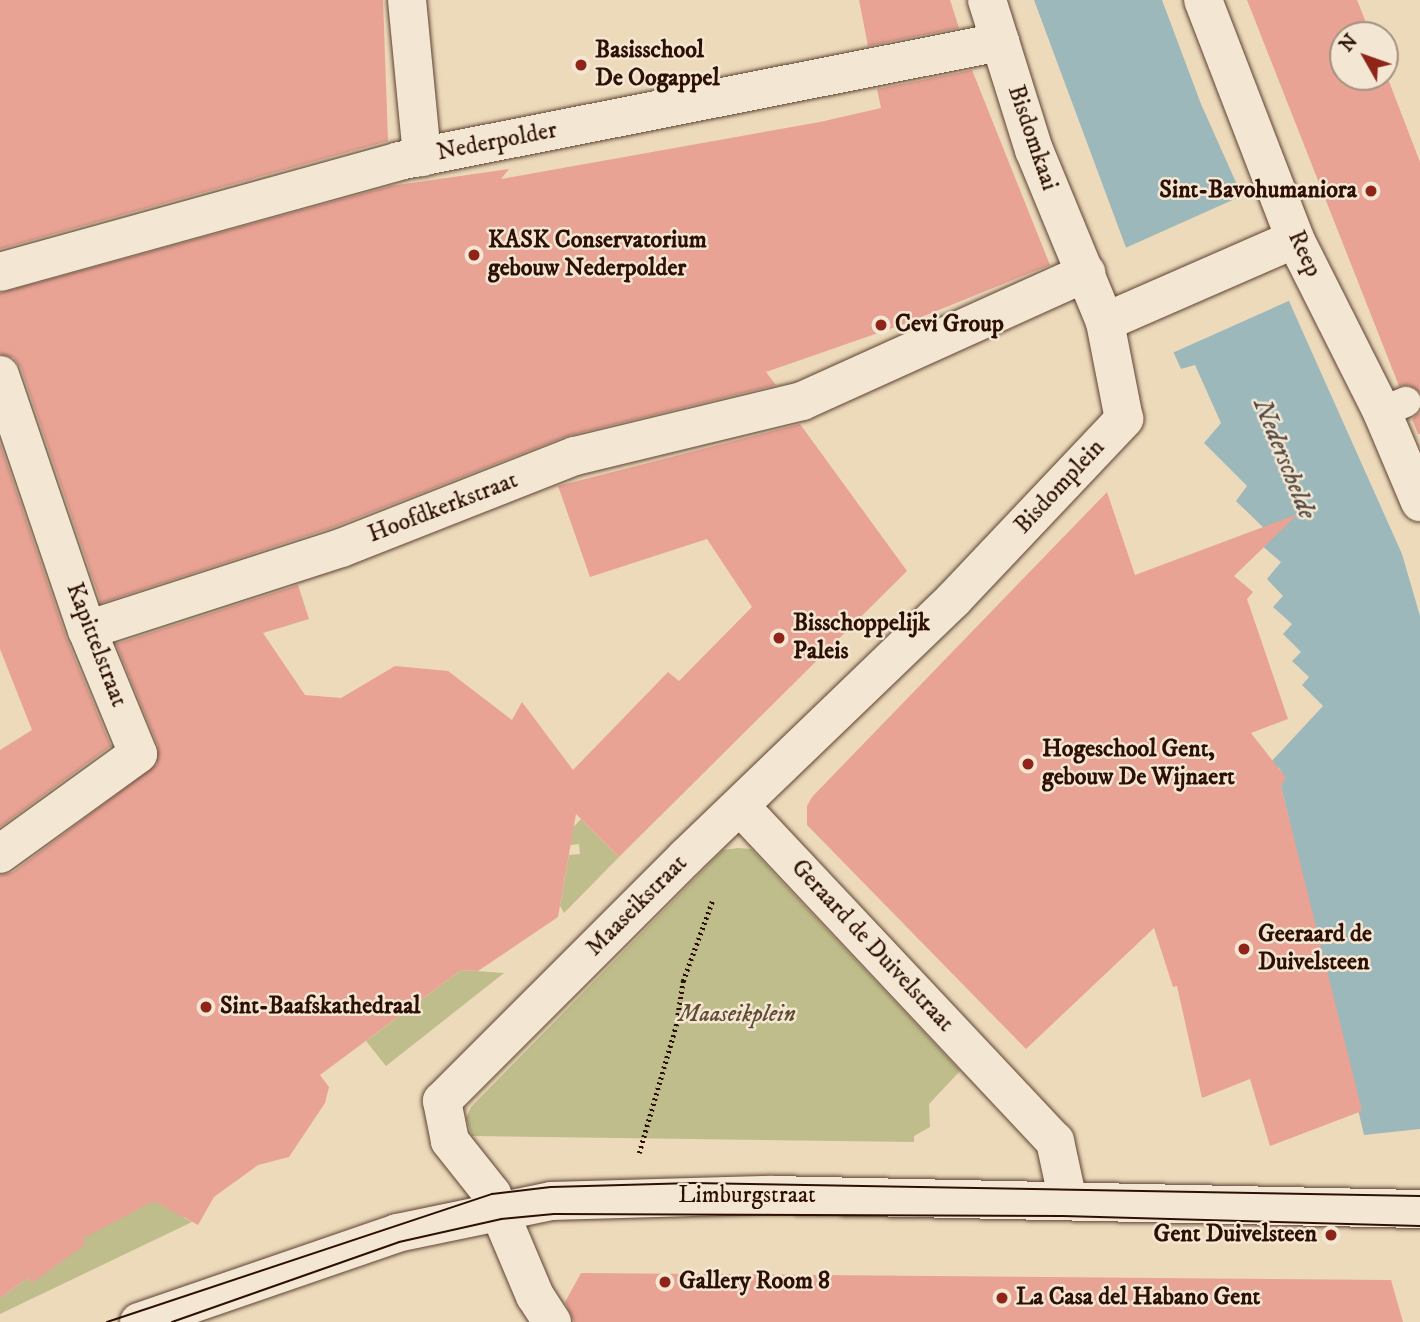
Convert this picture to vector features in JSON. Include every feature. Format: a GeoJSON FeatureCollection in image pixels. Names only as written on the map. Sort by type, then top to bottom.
{"type":"FeatureCollection","features":[{"type":"Feature","properties":{"kind":"street"},"geometry":{"type":"LineString","coordinates":[[407,0],[422,157]]}},
{"type":"Feature","properties":{"kind":"street","name":"Bisdomkaai"},"geometry":{"type":"LineString","coordinates":[[988,0],[1034,150],[1086,272]]}},
{"type":"Feature","properties":{"kind":"street","name":"Reep"},"geometry":{"type":"LineString","coordinates":[[1203,0],[1286,241],[1394,407],[1420,502]]}},
{"type":"Feature","properties":{"kind":"street","name":"Nederpolder"},"geometry":{"type":"LineString","coordinates":[[0,272],[422,157],[1000,43]]}},
{"type":"Feature","properties":{"kind":"street"},"geometry":{"type":"LineString","coordinates":[[1120,314],[1286,241]]}},
{"type":"Feature","properties":{"kind":"street","name":"Bisdomplein"},"geometry":{"type":"LineString","coordinates":[[926,626],[1124,419],[1120,314],[1086,272]]}},
{"type":"Feature","properties":{"kind":"street","name":"Hoofdkerkstraat"},"geometry":{"type":"LineString","coordinates":[[87,629],[341,548],[575,456],[802,401],[1086,272]]}},
{"type":"Feature","properties":{"kind":"street","name":"Kapittelstraat"},"geometry":{"type":"LineString","coordinates":[[0,375],[87,629],[138,754],[0,854]]}},
{"type":"Feature","properties":{"kind":"street","name":"Maaseikstraat"},"geometry":{"type":"LineString","coordinates":[[499,1210],[492,1194],[450,1141],[442,1101],[926,626]]}},
{"type":"Feature","properties":{"kind":"street","name":"Geraard de Duivelstraat"},"geometry":{"type":"LineString","coordinates":[[740,806],[1055,1141],[1068,1201]]}},
{"type":"Feature","properties":{"kind":"street","name":"Limburgstraat"},"geometry":{"type":"LineString","coordinates":[[139,1322],[397,1233],[499,1210],[625,1197],[1068,1201],[1420,1209]]}},
{"type":"Feature","properties":{"kind":"street"},"geometry":{"type":"LineString","coordinates":[[499,1210],[535,1296],[552,1322]]}},
{"type":"Feature","properties":{"kind":"path"},"geometry":{"type":"LineString","coordinates":[[625,1197],[676,1026],[684,981],[714,896]]}},
{"type":"Feature","properties":{"kind":"green space"},"geometry":{"type":"Polygon","coordinates":[[[581,819],[619,857],[564,913],[560,906],[569,855],[580,854],[579,844],[571,845],[563,838],[581,819]]]}},
{"type":"Feature","properties":{"kind":"green space","name":"Maaseikplein"},"geometry":{"type":"Polygon","coordinates":[[[751,849],[960,1071],[929,1104],[930,1127],[914,1136],[914,1142],[472,1136],[466,1118],[471,1107],[723,850],[751,849]]]}},
{"type":"Feature","properties":{"kind":"green space"},"geometry":{"type":"Polygon","coordinates":[[[461,970],[504,973],[386,1066],[366,1041],[461,970]]]}},
{"type":"Feature","properties":{"kind":"green space"},"geometry":{"type":"Polygon","coordinates":[[[170,1177],[184,1218],[192,1222],[0,1314],[0,1298],[28,1278],[32,1283],[82,1239],[170,1177]]]}},
{"type":"Feature","properties":{"kind":"water","name":"Nederschelde"},"geometry":{"type":"Polygon","coordinates":[[[1034,0],[1162,0],[1201,104],[1402,554],[1420,616],[1420,1129],[1364,1135],[1281,786],[1284,777],[1279,768],[1269,764],[1323,706],[1302,685],[1309,677],[1292,661],[1301,652],[1283,634],[1292,624],[1273,607],[1283,596],[1267,579],[1281,562],[1261,545],[1270,534],[1236,501],[1247,486],[1204,443],[1221,423],[1195,365],[1181,369],[1125,245],[1034,0]]]}},
{"type":"Feature","properties":{"kind":"pier"},"geometry":{"type":"Polygon","coordinates":[[[1246,194],[1293,299],[1170,354],[1123,249],[1246,194]]]}},
{"type":"Feature","properties":{"kind":"building"},"geometry":{"type":"Polygon","coordinates":[[[0,0],[383,0],[388,141],[0,249],[0,0]]]}},
{"type":"Feature","properties":{"kind":"building"},"geometry":{"type":"Polygon","coordinates":[[[859,0],[950,0],[959,28],[868,46],[859,0]]]}},
{"type":"Feature","properties":{"kind":"building","name":"Sint-Bavohumaniora"},"geometry":{"type":"Polygon","coordinates":[[[1247,0],[1357,0],[1365,21],[1329,21],[1329,91],[1393,91],[1420,162],[1420,392],[1409,385],[1399,386],[1247,0]]]}},
{"type":"Feature","properties":{"kind":"building"},"geometry":{"type":"Polygon","coordinates":[[[972,70],[1050,265],[904,324],[766,372],[776,385],[567,436],[334,527],[101,603],[21,368],[14,358],[0,354],[0,293],[390,186],[509,169],[501,179],[820,122],[881,108],[877,89],[972,70]]]}},
{"type":"Feature","properties":{"kind":"building"},"geometry":{"type":"Polygon","coordinates":[[[1420,412],[1420,434],[1418,434],[1412,419],[1420,412]]]}},
{"type":"Feature","properties":{"kind":"building","name":"Sint-Baafskathedraal"},"geometry":{"type":"Polygon","coordinates":[[[800,424],[907,571],[619,857],[576,814],[558,917],[478,971],[461,970],[320,1075],[329,1087],[325,1103],[289,1157],[258,1165],[214,1197],[198,1225],[154,1201],[82,1239],[86,1244],[32,1283],[28,1278],[0,1298],[0,875],[13,872],[157,764],[158,746],[116,644],[298,585],[309,619],[263,633],[305,695],[341,698],[395,666],[448,671],[512,720],[522,702],[573,770],[668,672],[679,681],[752,607],[707,539],[590,577],[558,486],[800,424]]]}},
{"type":"Feature","properties":{"kind":"building"},"geometry":{"type":"Polygon","coordinates":[[[0,443],[66,637],[111,746],[0,827],[0,750],[32,730],[0,649],[0,443]]]}},
{"type":"Feature","properties":{"kind":"building","name":"Hogeschool Gent, gebouw De Wijnaert"},"geometry":{"type":"Polygon","coordinates":[[[1107,492],[1135,575],[1298,514],[1234,576],[1253,592],[1247,599],[1288,719],[1251,733],[1286,778],[1281,786],[1362,1111],[1270,1146],[1250,1079],[1202,1098],[1177,986],[1173,987],[1154,928],[1026,1049],[807,825],[807,806],[812,797],[1107,492]]]}},
{"type":"Feature","properties":{"kind":"building"},"geometry":{"type":"Polygon","coordinates":[[[581,1273],[1391,1280],[1403,1322],[574,1322],[565,1302],[581,1273]]]}},
{"type":"Feature","properties":{"kind":"tram line"},"geometry":{"type":"LineString","coordinates":[[107,1322],[492,1194],[551,1187],[693,1183],[1420,1196]]}},
{"type":"Feature","properties":{"kind":"tram line"},"geometry":{"type":"LineString","coordinates":[[172,1322],[399,1242],[501,1219],[554,1214],[1063,1216],[1420,1226]]}},
{"type":"Feature","properties":{"kind":"place","name":"Basisschool De Oogappel"},"geometry":{"type":"Point","coordinates":[581,65]}},
{"type":"Feature","properties":{"kind":"place","name":"Sint-Bavohumaniora"},"geometry":{"type":"Point","coordinates":[1371,191]}},
{"type":"Feature","properties":{"kind":"place","name":"KASK Conservatorium gebouw Nederpolder"},"geometry":{"type":"Point","coordinates":[474,255]}},
{"type":"Feature","properties":{"kind":"place","name":"Cevi Group"},"geometry":{"type":"Point","coordinates":[881,325]}},
{"type":"Feature","properties":{"kind":"place","name":"Bisschoppelijk Paleis"},"geometry":{"type":"Point","coordinates":[779,638]}},
{"type":"Feature","properties":{"kind":"place","name":"Hogeschool Gent, gebouw De Wijnaert"},"geometry":{"type":"Point","coordinates":[1028,764]}},
{"type":"Feature","properties":{"kind":"place","name":"Geeraard de Duivelsteen"},"geometry":{"type":"Point","coordinates":[1244,949]}},
{"type":"Feature","properties":{"kind":"place","name":"Sint-Baafskathedraal"},"geometry":{"type":"Point","coordinates":[206,1007]}},
{"type":"Feature","properties":{"kind":"place","name":"Gent Duivelsteen"},"geometry":{"type":"Point","coordinates":[1331,1235]}},
{"type":"Feature","properties":{"kind":"place","name":"Gallery Room 8"},"geometry":{"type":"Point","coordinates":[665,1282]}},
{"type":"Feature","properties":{"kind":"place","name":"La Casa del Habano Gent"},"geometry":{"type":"Point","coordinates":[1002,1298]}}]}
